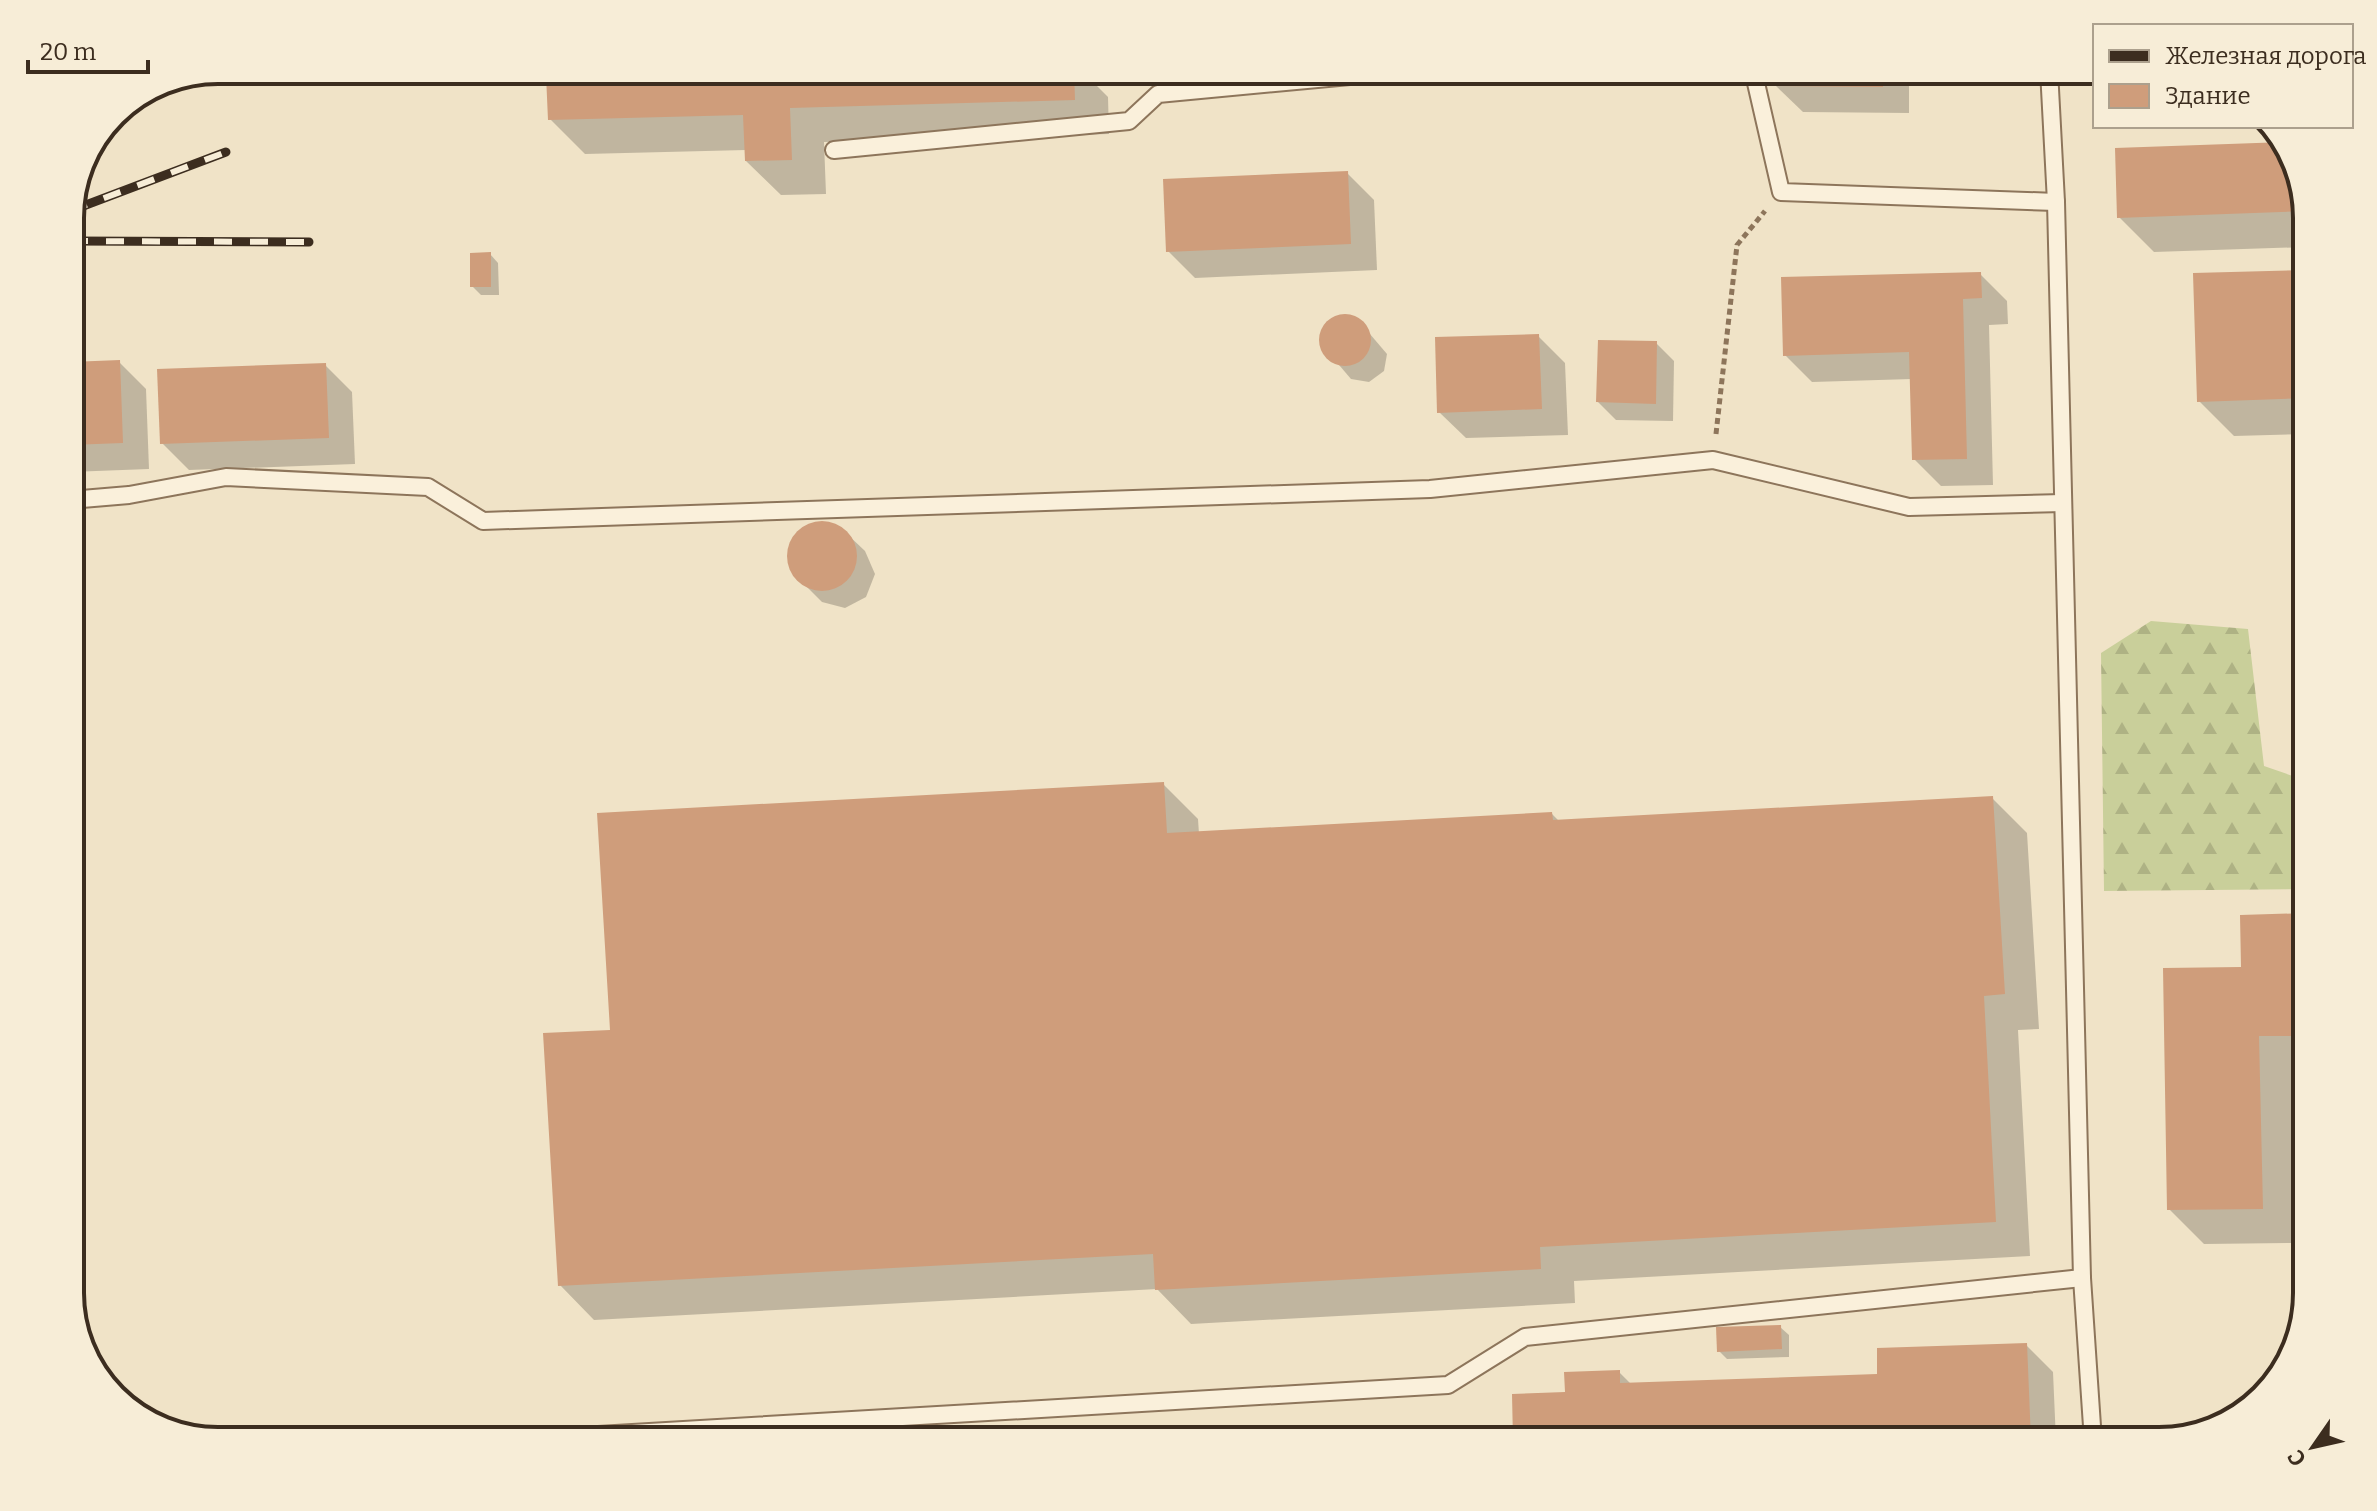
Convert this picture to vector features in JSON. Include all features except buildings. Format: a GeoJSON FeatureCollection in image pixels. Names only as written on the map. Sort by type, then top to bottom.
{"type":"FeatureCollection","features":[{"type":"Feature","properties":{"kind":"lane"},"geometry":{"type":"LineString","coordinates":[[834,150],[1129,121],[1158,94],[1265,84]]}},
{"type":"Feature","properties":{"kind":"lane"},"geometry":{"type":"LineString","coordinates":[[1756,84],[1781,192],[2056,202]]}},
{"type":"Feature","properties":{"kind":"lane"},"geometry":{"type":"LineString","coordinates":[[2050,84],[2056,202],[2082,1278],[2092,1427]]}},
{"type":"Feature","properties":{"kind":"lane"},"geometry":{"type":"LineString","coordinates":[[84,499],[129,495],[226,477],[428,487],[483,521],[1430,489],[1713,460],[1909,507],[2063,503]]}},
{"type":"Feature","properties":{"kind":"lane"},"geometry":{"type":"LineString","coordinates":[[734,1427],[1448,1385],[1525,1337],[2082,1278]]}},
{"type":"Feature","properties":{"kind":"path"},"geometry":{"type":"LineString","coordinates":[[1713,460],[1737,245],[1781,192]]}},
{"type":"Feature","properties":{"kind":"green space"},"geometry":{"type":"Polygon","coordinates":[[[2151,621],[2248,629],[2264,766],[2293,776],[2293,889],[2104,891],[2101,653],[2151,621]]]}},
{"type":"Feature","properties":{"kind":"railway"},"geometry":{"type":"LineString","coordinates":[[85,205],[226,152]]}},
{"type":"Feature","properties":{"kind":"railway"},"geometry":{"type":"LineString","coordinates":[[84,241],[309,242]]}}]}
